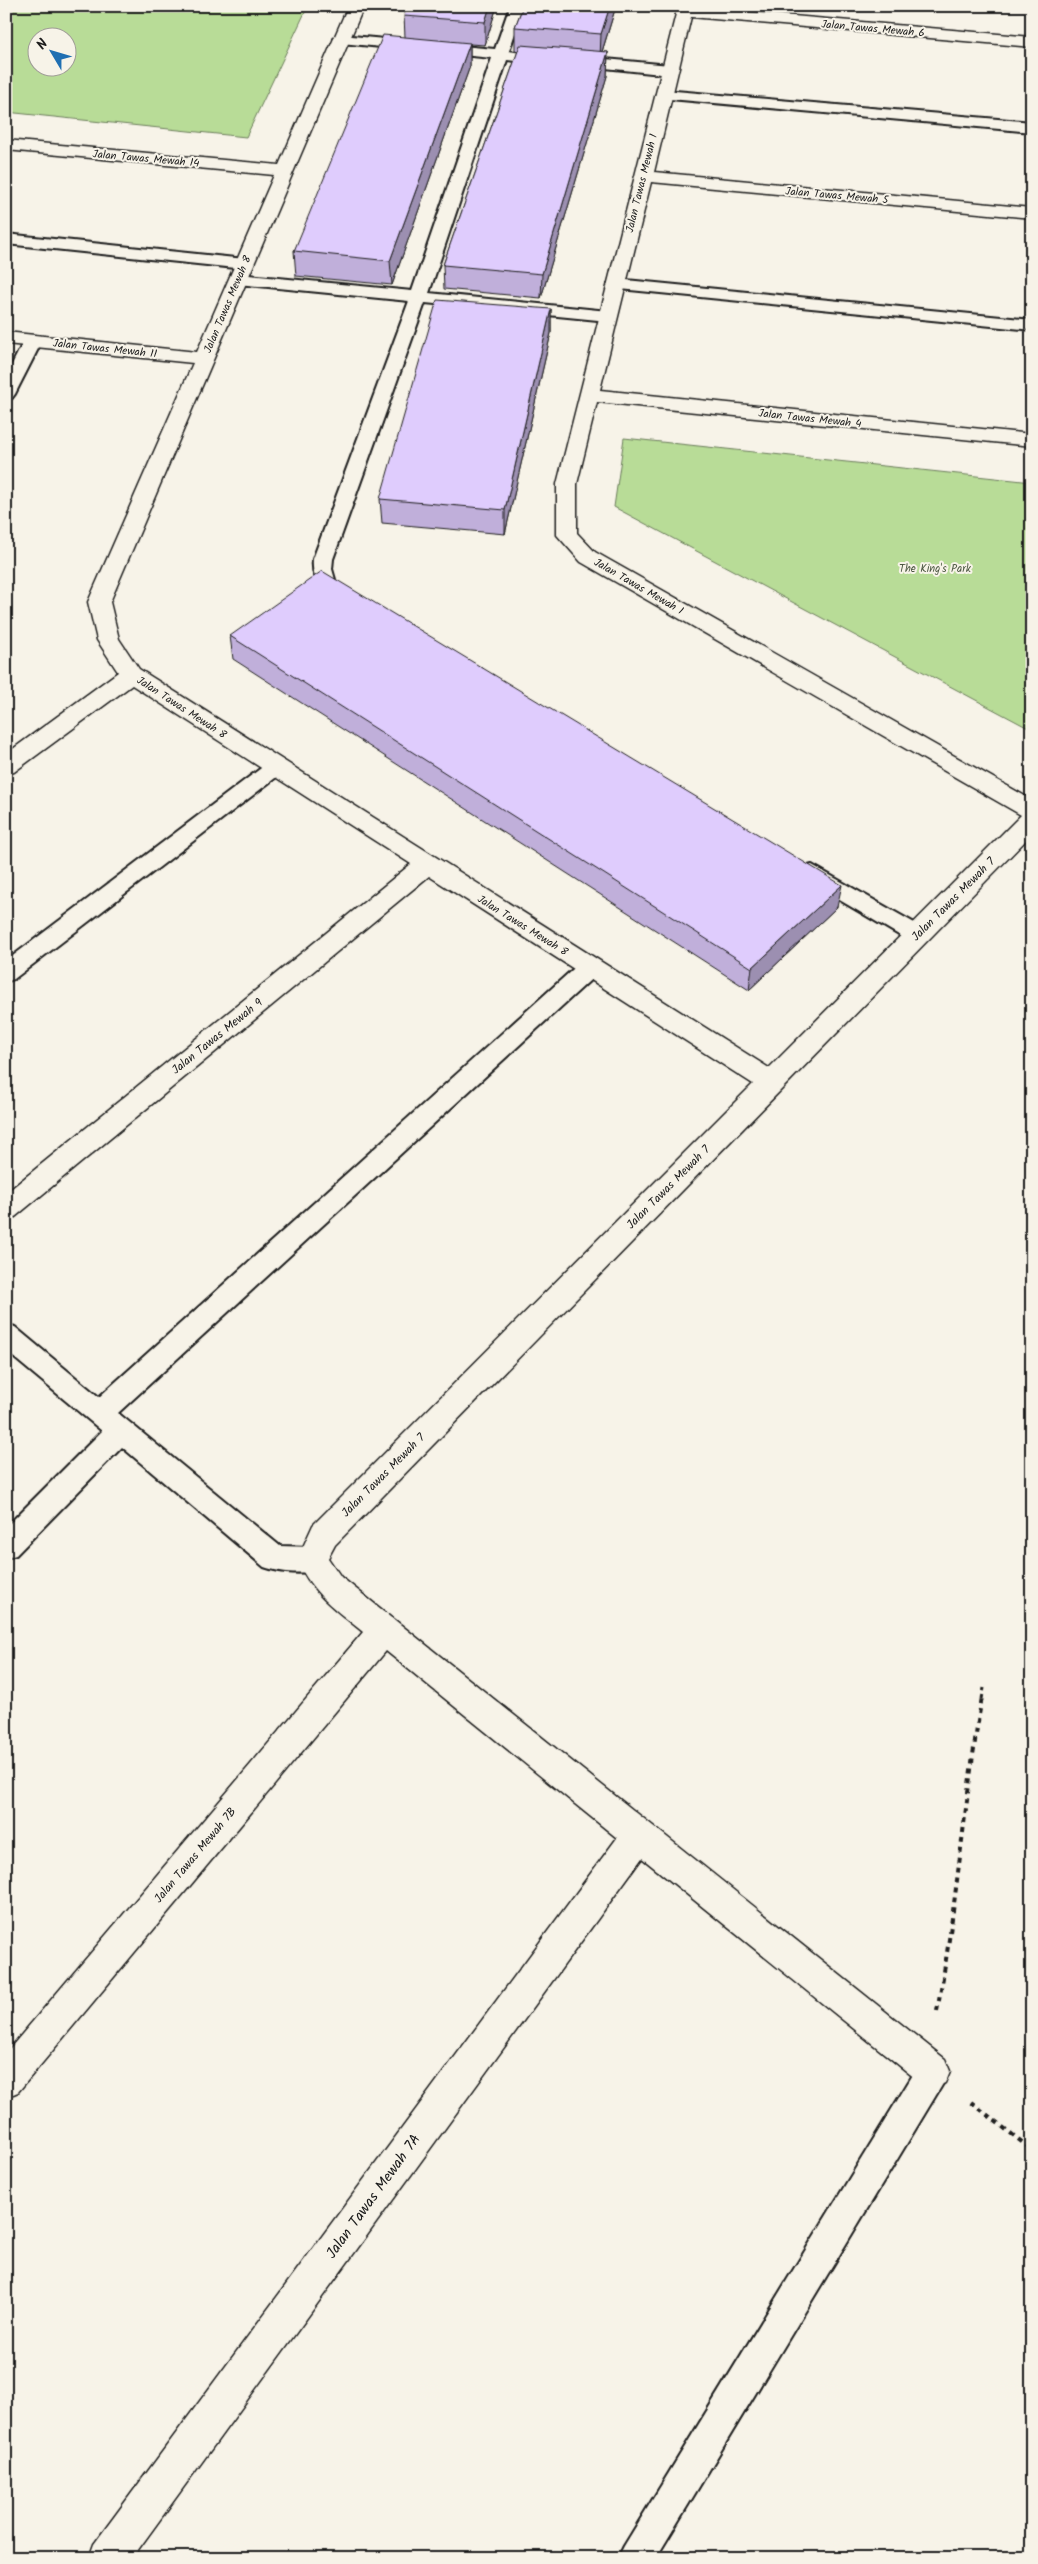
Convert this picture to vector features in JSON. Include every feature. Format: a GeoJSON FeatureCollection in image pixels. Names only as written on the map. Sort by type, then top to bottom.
{"type":"FeatureCollection","features":[{"type":"Feature","properties":{"kind":"street","name":"Jalan Tawas Mewah 8"},"geometry":{"type":"LineString","coordinates":[[356,6],[99,602],[108,640],[131,674],[772,1083]]}},
{"type":"Feature","properties":{"kind":"street","name":"Jalan Tawas Mewah 6"},"geometry":{"type":"LineString","coordinates":[[686,9],[1032,42]]}},
{"type":"Feature","properties":{"kind":"street","name":"Jalan Tawas Mewah 1"},"geometry":{"type":"LineString","coordinates":[[686,9],[642,176],[567,484],[567,535],[588,557],[1032,811]]}},
{"type":"Feature","properties":{"kind":"street","name":"Jalan Tawas Mewah 14"},"geometry":{"type":"LineString","coordinates":[[6,145],[285,171]]}},
{"type":"Feature","properties":{"kind":"street","name":"Jalan Tawas Mewah 5"},"geometry":{"type":"LineString","coordinates":[[642,176],[1032,213]]}},
{"type":"Feature","properties":{"kind":"street","name":"Jalan Tawas Mewah 11"},"geometry":{"type":"LineString","coordinates":[[6,338],[204,358]]}},
{"type":"Feature","properties":{"kind":"street","name":"Jalan Tawas Mewah 4"},"geometry":{"type":"LineString","coordinates":[[588,395],[1032,440]]}},
{"type":"Feature","properties":{"kind":"street"},"geometry":{"type":"LineString","coordinates":[[6,766],[131,674]]}},
{"type":"Feature","properties":{"kind":"street","name":"Jalan Tawas Mewah 7"},"geometry":{"type":"LineString","coordinates":[[312,1560],[324,1535],[1032,820]]}},
{"type":"Feature","properties":{"kind":"street","name":"Jalan Tawas Mewah 9"},"geometry":{"type":"LineString","coordinates":[[6,1209],[427,864]]}},
{"type":"Feature","properties":{"kind":"street"},"geometry":{"type":"LineString","coordinates":[[312,1560],[330,1587],[933,2072]]}},
{"type":"Feature","properties":{"kind":"street","name":"Jalan Tawas Mewah 7B"},"geometry":{"type":"LineString","coordinates":[[6,2080],[384,1631]]}},
{"type":"Feature","properties":{"kind":"street","name":"Jalan Tawas Mewah 7A"},"geometry":{"type":"LineString","coordinates":[[108,2558],[639,1835]]}},
{"type":"Feature","properties":{"kind":"lane"},"geometry":{"type":"LineString","coordinates":[[360,606],[327,586],[322,569],[323,559],[419,297],[517,6]]}},
{"type":"Feature","properties":{"kind":"lane"},"geometry":{"type":"LineString","coordinates":[[342,39],[531,57]]}},
{"type":"Feature","properties":{"kind":"lane"},"geometry":{"type":"LineString","coordinates":[[561,60],[670,70]]}},
{"type":"Feature","properties":{"kind":"lane"},"geometry":{"type":"LineString","coordinates":[[664,95],[1032,127]]}},
{"type":"Feature","properties":{"kind":"lane"},"geometry":{"type":"LineString","coordinates":[[6,238],[419,297],[608,316]]}},
{"type":"Feature","properties":{"kind":"lane"},"geometry":{"type":"LineString","coordinates":[[616,284],[1032,325]]}},
{"type":"Feature","properties":{"kind":"lane"},"geometry":{"type":"LineString","coordinates":[[6,394],[33,341]]}},
{"type":"Feature","properties":{"kind":"lane"},"geometry":{"type":"LineString","coordinates":[[6,973],[276,767]]}},
{"type":"Feature","properties":{"kind":"lane"},"geometry":{"type":"LineString","coordinates":[[797,864],[917,935]]}},
{"type":"Feature","properties":{"kind":"lane"},"geometry":{"type":"LineString","coordinates":[[100,1413],[590,967]]}},
{"type":"Feature","properties":{"kind":"lane"},"geometry":{"type":"LineString","coordinates":[[6,1335],[274,1558],[312,1560]]}},
{"type":"Feature","properties":{"kind":"lane"},"geometry":{"type":"LineString","coordinates":[[6,1546],[120,1431]]}},
{"type":"Feature","properties":{"kind":"lane"},"geometry":{"type":"LineString","coordinates":[[636,2558],[933,2072]]}},
{"type":"Feature","properties":{"kind":"path"},"geometry":{"type":"LineString","coordinates":[[984,1688],[973,1752],[948,1954],[938,2008],[933,2072],[1032,2150]]}},
{"type":"Feature","properties":{"kind":"green space"},"geometry":{"type":"Polygon","coordinates":[[[6,6],[308,6],[246,137],[6,112],[6,6]]]}},
{"type":"Feature","properties":{"kind":"green space","name":"The King's Park"},"geometry":{"type":"Polygon","coordinates":[[[624,438],[1032,482],[1032,730],[614,507],[624,438]]]}},
{"type":"Feature","properties":{"kind":"building"},"geometry":{"type":"Polygon","coordinates":[[[407,6],[490,6],[485,22],[404,16],[407,6]]]}},
{"type":"Feature","properties":{"kind":"building"},"geometry":{"type":"Polygon","coordinates":[[[523,6],[610,6],[601,34],[515,27],[523,6]]]}},
{"type":"Feature","properties":{"kind":"building"},"geometry":{"type":"Polygon","coordinates":[[[383,35],[470,43],[390,261],[294,251],[383,35]]]}},
{"type":"Feature","properties":{"kind":"building"},"geometry":{"type":"Polygon","coordinates":[[[520,45],[608,52],[542,274],[443,265],[520,45]]]}},
{"type":"Feature","properties":{"kind":"building"},"geometry":{"type":"Polygon","coordinates":[[[437,300],[551,309],[505,510],[380,499],[437,300]]]}},
{"type":"Feature","properties":{"kind":"building"},"geometry":{"type":"Polygon","coordinates":[[[322,571],[842,885],[752,968],[230,636],[322,571]]]}}]}
